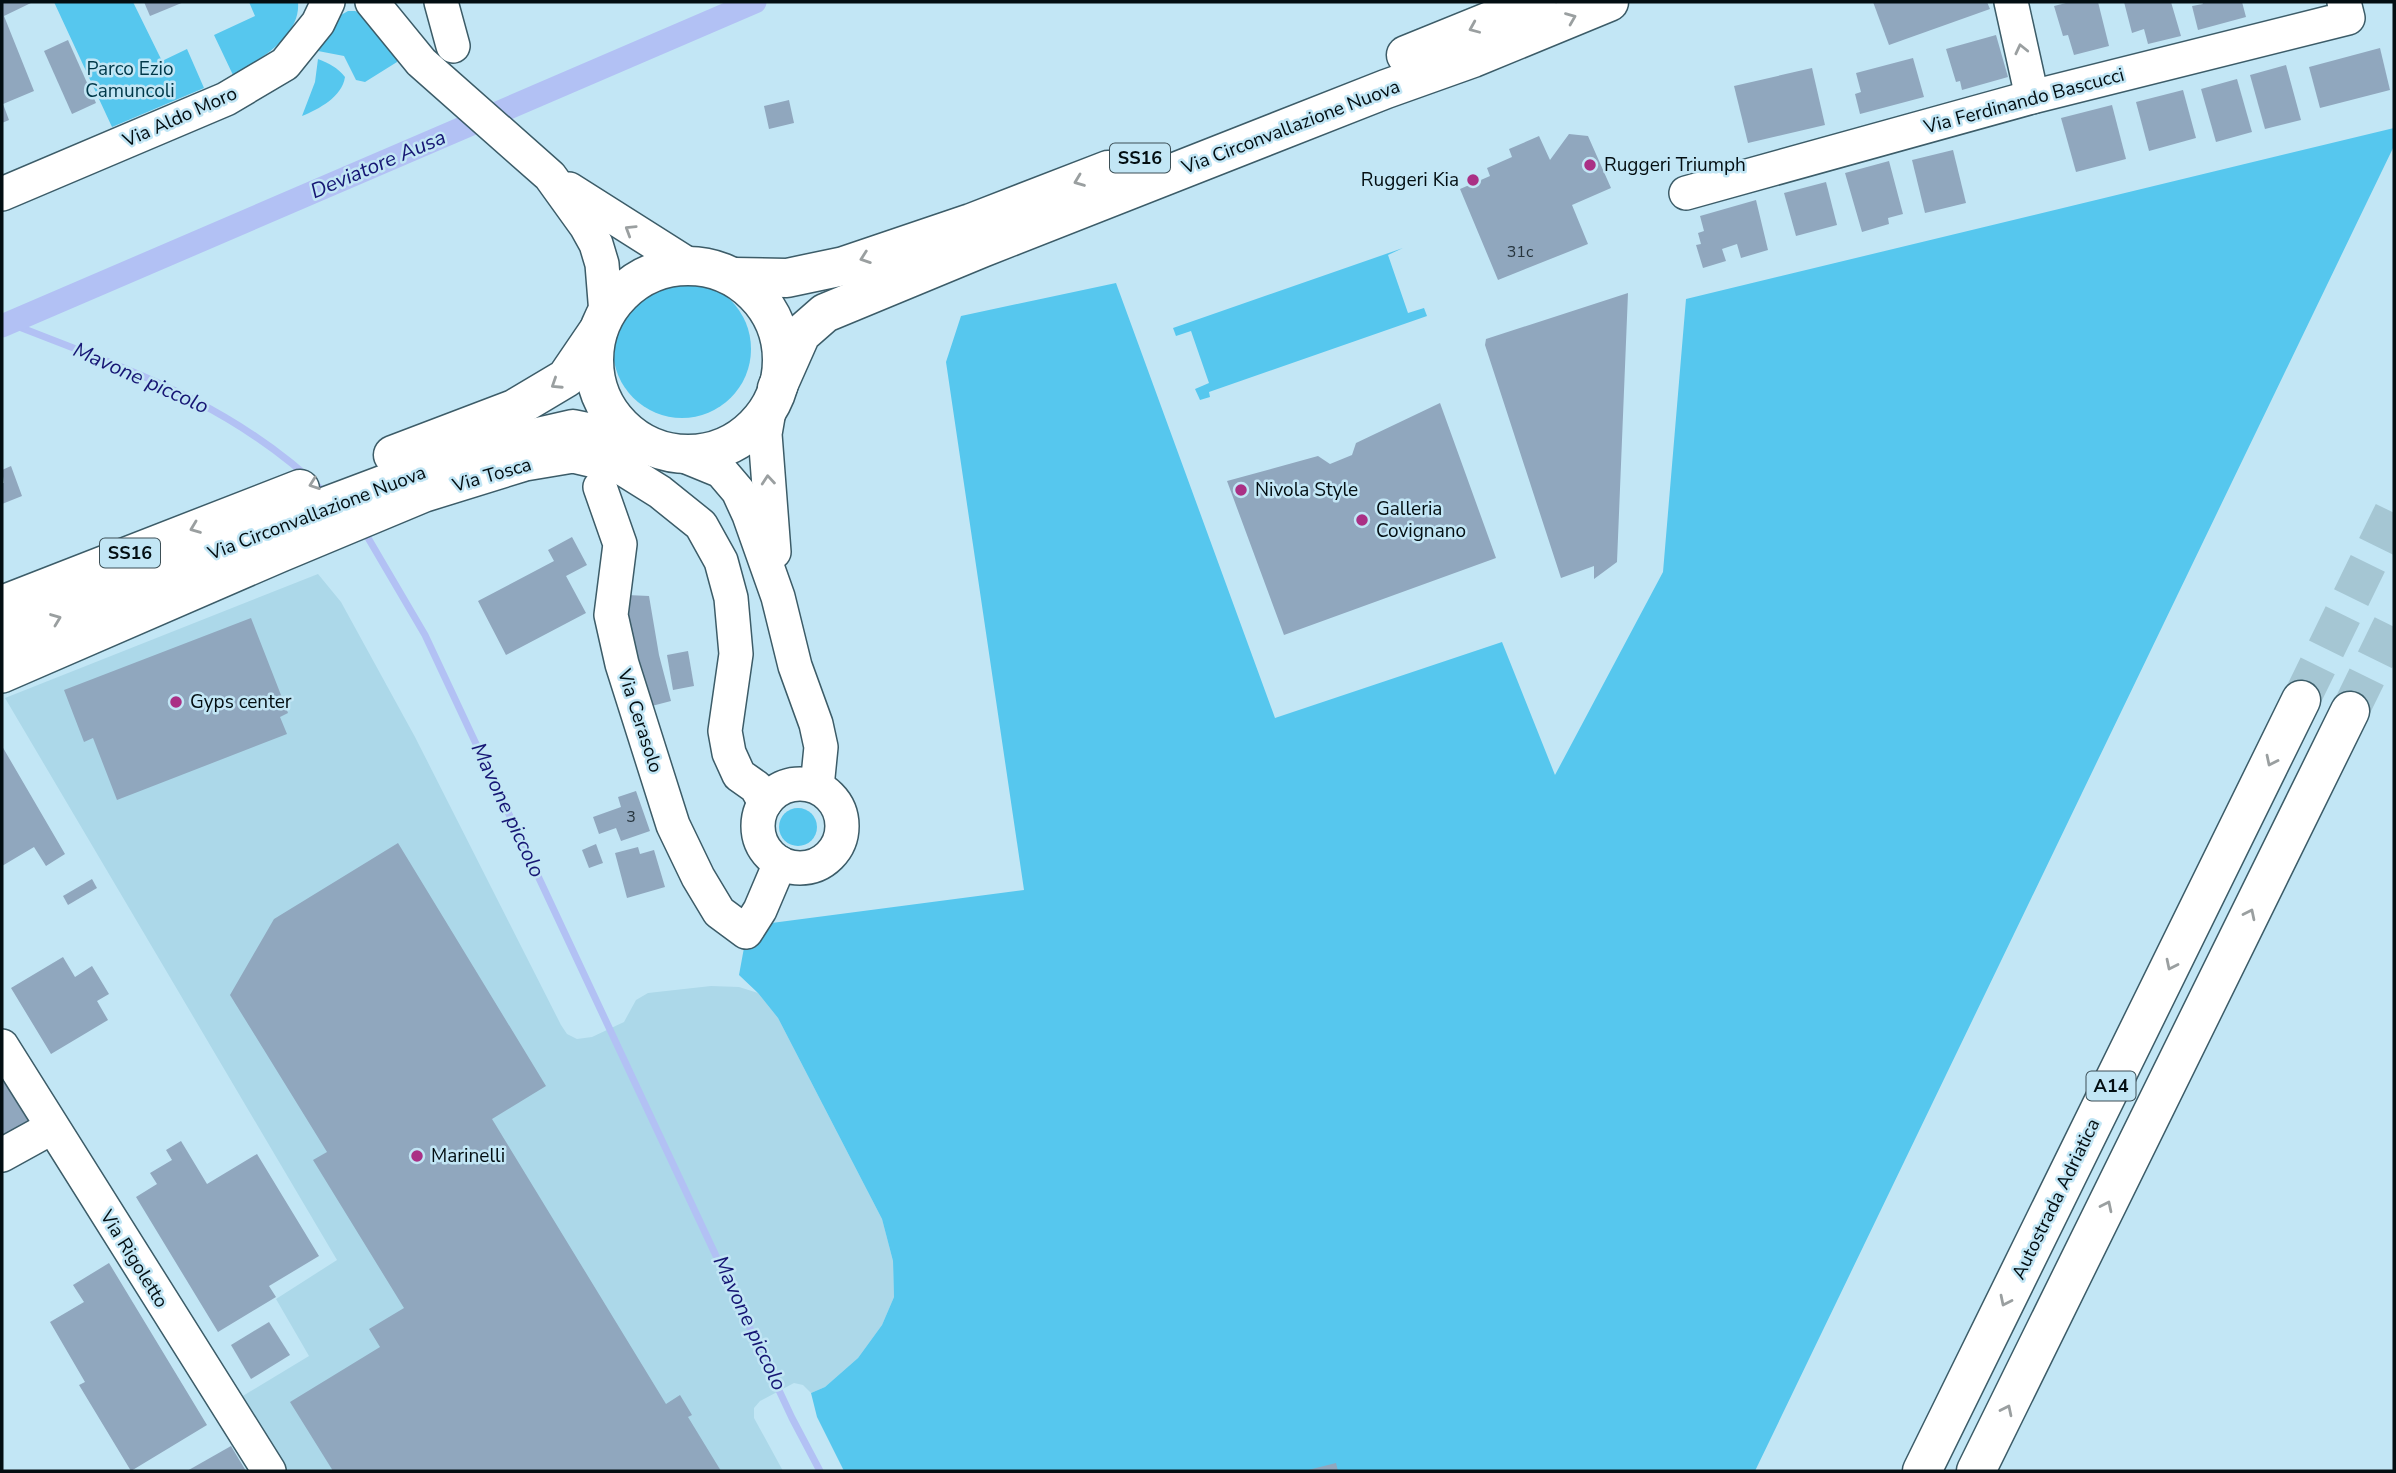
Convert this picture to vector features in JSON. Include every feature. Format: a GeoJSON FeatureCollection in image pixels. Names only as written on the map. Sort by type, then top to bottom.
{"type":"FeatureCollection","features":[{"type":"Feature","properties":{"kind":"main road","name":"Via Circonvallazione Nuova"},"geometry":{"type":"LineString","coordinates":[[734,277],[787,278],[844,266],[971,223],[1374,68],[1537,2]]}},
{"type":"Feature","properties":{"kind":"main road","name":"Via Circonvallazione Nuova"},"geometry":{"type":"LineString","coordinates":[[774,397],[801,334],[825,313],[1096,203],[1386,89],[1473,58],[1609,2]]}},
{"type":"Feature","properties":{"kind":"main road","name":"SS16"},"geometry":{"type":"LineString","coordinates":[[602,322],[615,300],[640,278],[656,271],[689,265],[734,277],[762,301],[772,316],[782,352],[774,397],[760,421],[731,443],[696,454],[660,448]]}},
{"type":"Feature","properties":{"kind":"main road","name":"Via Circonvallazione Nuova"},"geometry":{"type":"LineString","coordinates":[[412,473],[566,378],[602,322]]}},
{"type":"Feature","properties":{"kind":"main road"},"geometry":{"type":"LineString","coordinates":[[602,322],[594,349],[597,386],[614,419],[660,448]]}},
{"type":"Feature","properties":{"kind":"main road","name":"Via Circonvallazione Nuova"},"geometry":{"type":"LineString","coordinates":[[2,640],[111,598],[270,528],[412,473],[573,429],[660,448]]}},
{"type":"Feature","properties":{"kind":"main road","name":"Via Circonvallazione Nuova"},"geometry":{"type":"LineString","coordinates":[[2,605],[270,528]]}},
{"type":"Feature","properties":{"kind":"main road","name":"Autostrada Adriatica"},"geometry":{"type":"LineString","coordinates":[[1922,1471],[2301,700]]}},
{"type":"Feature","properties":{"kind":"main road","name":"A14"},"geometry":{"type":"LineString","coordinates":[[1976,1471],[2350,711]]}},
{"type":"Feature","properties":{"kind":"street","name":"Via Aldo Moro"},"geometry":{"type":"LineString","coordinates":[[2,194],[226,99],[285,64],[318,23],[328,2]]}},
{"type":"Feature","properties":{"kind":"street"},"geometry":{"type":"LineString","coordinates":[[372,2],[421,62],[550,176],[689,265]]}},
{"type":"Feature","properties":{"kind":"street"},"geometry":{"type":"LineString","coordinates":[[441,2],[453,46]]}},
{"type":"Feature","properties":{"kind":"street"},"geometry":{"type":"LineString","coordinates":[[2011,2],[2032,97]]}},
{"type":"Feature","properties":{"kind":"street","name":"Via Ferdinando Bascucci"},"geometry":{"type":"LineString","coordinates":[[1686,193],[2032,97],[2348,18],[2344,2]]}},
{"type":"Feature","properties":{"kind":"street"},"geometry":{"type":"LineString","coordinates":[[550,176],[596,244],[602,264],[602,322]]}},
{"type":"Feature","properties":{"kind":"street"},"geometry":{"type":"LineString","coordinates":[[774,397],[765,434],[778,597]]}},
{"type":"Feature","properties":{"kind":"street"},"geometry":{"type":"LineString","coordinates":[[660,448],[721,471],[738,491],[778,597],[795,666],[816,724],[821,747],[817,788]]}},
{"type":"Feature","properties":{"kind":"street","name":"Via Tosca"},"geometry":{"type":"LineString","coordinates":[[2,676],[270,528],[412,473],[525,464],[573,456],[620,467],[660,492],[701,526],[721,561],[731,598],[736,654],[725,731],[729,752],[739,775],[756,787],[765,803]]}},
{"type":"Feature","properties":{"kind":"street","name":"Via Cerasolo"},"geometry":{"type":"LineString","coordinates":[[600,487],[620,544],[611,615],[622,664],[669,813],[698,877],[719,912],[746,932],[760,910],[780,863]]}},
{"type":"Feature","properties":{"kind":"street"},"geometry":{"type":"LineString","coordinates":[[794,784],[817,788],[828,795],[836,805],[841,818],[842,831],[838,844],[819,864],[806,868],[780,863],[769,855],[758,830],[765,803],[773,794],[794,784]]}},
{"type":"Feature","properties":{"kind":"street","name":"Via Rigoletto"},"geometry":{"type":"LineString","coordinates":[[2,1046],[268,1471]]}},
{"type":"Feature","properties":{"kind":"street"},"geometry":{"type":"LineString","coordinates":[[2,1155],[51,1128]]}},
{"type":"Feature","properties":{"kind":"shaded area"},"geometry":{"type":"Polygon","coordinates":[[[318,574],[341,602],[415,737],[567,1034],[577,1039],[592,1037],[624,1022],[636,1000],[648,993],[711,986],[739,987],[758,993],[778,1018],[882,1219],[893,1261],[894,1297],[882,1325],[858,1358],[825,1387],[811,1393],[803,1385],[794,1383],[760,1401],[754,1408],[754,1418],[783,1471],[286,1471],[241,1397],[309,1356],[276,1299],[337,1260],[5,698],[318,574]]]}},
{"type":"Feature","properties":{"kind":"green space","name":"Parco Ezio Camuncoli"},"geometry":{"type":"Polygon","coordinates":[[[54,2],[133,2],[162,61],[187,49],[204,88],[112,127],[54,2]]]}},
{"type":"Feature","properties":{"kind":"green space","name":"Parco Ezio Camuncoli"},"geometry":{"type":"Polygon","coordinates":[[[249,2],[298,2],[297,15],[286,37],[266,55],[233,75],[214,35],[255,16],[249,2]]]}},
{"type":"Feature","properties":{"kind":"green space"},"geometry":{"type":"Polygon","coordinates":[[[348,11],[363,14],[397,60],[365,82],[356,80],[344,56],[318,51],[341,15],[348,11]]]}},
{"type":"Feature","properties":{"kind":"green space"},"geometry":{"type":"Polygon","coordinates":[[[318,59],[333,66],[345,77],[335,96],[302,116],[315,82],[318,59]]]}},
{"type":"Feature","properties":{"kind":"green space"},"geometry":{"type":"Polygon","coordinates":[[[2394,128],[2394,146],[1755,1471],[844,1471],[817,1417],[811,1393],[825,1387],[858,1358],[882,1325],[894,1297],[893,1261],[882,1219],[778,1018],[739,975],[748,926],[1024,890],[946,362],[961,316],[1116,283],[1275,718],[1502,642],[1555,775],[1663,572],[1686,299],[2394,128]]]}},
{"type":"Feature","properties":{"kind":"green space"},"geometry":{"type":"Polygon","coordinates":[[[1403,248],[1388,255],[1408,313],[1424,308],[1427,316],[1209,392],[1210,397],[1200,400],[1195,389],[1209,383],[1191,331],[1176,336],[1173,328],[1403,248]]]}},
{"type":"Feature","properties":{"kind":"green space"},"geometry":{"type":"Polygon","coordinates":[[[682,280],[708,286],[731,300],[745,323],[751,349],[745,375],[731,398],[708,412],[682,418],[656,412],[633,398],[619,375],[613,349],[619,323],[633,300],[656,286],[682,280]]]}},
{"type":"Feature","properties":{"kind":"green space"},"geometry":{"type":"Polygon","coordinates":[[[798,808],[811,814],[817,827],[811,840],[798,846],[785,840],[779,827],[785,814],[798,808]]]}},
{"type":"Feature","properties":{"kind":"building"},"geometry":{"type":"Polygon","coordinates":[[[2,2],[33,2],[4,16],[34,91],[3,104],[9,120],[2,123],[2,2]]]}},
{"type":"Feature","properties":{"kind":"building"},"geometry":{"type":"Polygon","coordinates":[[[144,2],[184,2],[150,16],[144,2]]]}},
{"type":"Feature","properties":{"kind":"building"},"geometry":{"type":"Polygon","coordinates":[[[1873,2],[1987,2],[1990,9],[1889,45],[1873,2]]]}},
{"type":"Feature","properties":{"kind":"building"},"geometry":{"type":"Polygon","coordinates":[[[2070,2],[2098,2],[2109,46],[2074,55],[2068,35],[2063,36],[2054,6],[2070,2]]]}},
{"type":"Feature","properties":{"kind":"building"},"geometry":{"type":"Polygon","coordinates":[[[2124,2],[2171,2],[2181,36],[2148,44],[2144,29],[2132,33],[2124,2]]]}},
{"type":"Feature","properties":{"kind":"building"},"geometry":{"type":"Polygon","coordinates":[[[2202,2],[2242,2],[2246,17],[2198,30],[2192,6],[2203,4],[2202,2]]]}},
{"type":"Feature","properties":{"kind":"building"},"geometry":{"type":"Polygon","coordinates":[[[1996,35],[2008,77],[1962,90],[1960,81],[1956,82],[1946,49],[1996,35]]]}},
{"type":"Feature","properties":{"kind":"building"},"geometry":{"type":"Polygon","coordinates":[[[68,40],[96,103],[72,114],[44,51],[68,40]]]}},
{"type":"Feature","properties":{"kind":"building"},"geometry":{"type":"Polygon","coordinates":[[[2380,48],[2390,90],[2320,108],[2309,67],[2380,48]]]}},
{"type":"Feature","properties":{"kind":"building"},"geometry":{"type":"Polygon","coordinates":[[[1913,58],[1924,97],[1860,114],[1855,94],[1861,92],[1856,73],[1913,58]]]}},
{"type":"Feature","properties":{"kind":"building"},"geometry":{"type":"Polygon","coordinates":[[[2286,65],[2301,120],[2265,129],[2250,75],[2286,65]]]}},
{"type":"Feature","properties":{"kind":"building"},"geometry":{"type":"Polygon","coordinates":[[[1812,68],[1825,125],[1748,143],[1734,86],[1812,68]]]}},
{"type":"Feature","properties":{"kind":"building"},"geometry":{"type":"Polygon","coordinates":[[[2237,79],[2252,132],[2216,142],[2201,89],[2237,79]]]}},
{"type":"Feature","properties":{"kind":"building"},"geometry":{"type":"Polygon","coordinates":[[[2183,90],[2196,138],[2149,151],[2136,102],[2183,90]]]}},
{"type":"Feature","properties":{"kind":"building"},"geometry":{"type":"Polygon","coordinates":[[[789,100],[794,123],[769,129],[764,106],[789,100]]]}},
{"type":"Feature","properties":{"kind":"building"},"geometry":{"type":"Polygon","coordinates":[[[2112,105],[2126,159],[2076,172],[2061,118],[2112,105]]]}},
{"type":"Feature","properties":{"kind":"building"},"geometry":{"type":"Polygon","coordinates":[[[1569,134],[1588,136],[1611,188],[1572,205],[1588,244],[1498,280],[1460,189],[1490,176],[1487,168],[1512,157],[1509,149],[1539,136],[1550,160],[1569,134]]]}},
{"type":"Feature","properties":{"kind":"building"},"geometry":{"type":"Polygon","coordinates":[[[1953,150],[1966,203],[1925,213],[1912,160],[1953,150]]]}},
{"type":"Feature","properties":{"kind":"building"},"geometry":{"type":"Polygon","coordinates":[[[1889,161],[1903,214],[1888,218],[1889,224],[1862,232],[1845,173],[1889,161]]]}},
{"type":"Feature","properties":{"kind":"building"},"geometry":{"type":"Polygon","coordinates":[[[1826,182],[1837,225],[1796,236],[1784,193],[1826,182]]]}},
{"type":"Feature","properties":{"kind":"building"},"geometry":{"type":"Polygon","coordinates":[[[1756,200],[1768,250],[1741,258],[1737,244],[1722,249],[1726,261],[1703,268],[1696,245],[1701,244],[1698,233],[1704,231],[1700,216],[1756,200]]]}},
{"type":"Feature","properties":{"kind":"building"},"geometry":{"type":"Polygon","coordinates":[[[1628,293],[1617,562],[1594,579],[1594,566],[1561,578],[1485,345],[1486,339],[1628,293]]]}},
{"type":"Feature","properties":{"kind":"building","name":"Galleria Covignano"},"geometry":{"type":"Polygon","coordinates":[[[1440,403],[1496,558],[1284,635],[1227,481],[1318,456],[1330,464],[1352,455],[1356,443],[1440,403]]]}},
{"type":"Feature","properties":{"kind":"building"},"geometry":{"type":"Polygon","coordinates":[[[11,466],[22,496],[2,504],[2,470],[11,466]]]}},
{"type":"Feature","properties":{"kind":"building"},"geometry":{"type":"Polygon","coordinates":[[[572,537],[587,565],[566,576],[586,613],[506,655],[478,601],[554,561],[548,550],[572,537]]]}},
{"type":"Feature","properties":{"kind":"building"},"geometry":{"type":"Polygon","coordinates":[[[627,595],[649,596],[659,655],[671,701],[648,707],[630,659],[627,595]]]}},
{"type":"Feature","properties":{"kind":"building","name":"Gyps center"},"geometry":{"type":"Polygon","coordinates":[[[251,618],[288,713],[280,717],[287,734],[117,800],[93,738],[84,742],[64,690],[251,618]]]}},
{"type":"Feature","properties":{"kind":"building"},"geometry":{"type":"Polygon","coordinates":[[[688,651],[694,686],[673,690],[667,655],[688,651]]]}},
{"type":"Feature","properties":{"kind":"building"},"geometry":{"type":"Polygon","coordinates":[[[2,746],[65,854],[46,866],[34,847],[2,866],[2,746]]]}},
{"type":"Feature","properties":{"kind":"building"},"geometry":{"type":"Polygon","coordinates":[[[636,791],[650,831],[621,841],[616,828],[599,834],[593,817],[621,807],[618,797],[636,791]]]}},
{"type":"Feature","properties":{"kind":"building","name":"Marinelli"},"geometry":{"type":"Polygon","coordinates":[[[398,843],[546,1086],[492,1119],[666,1404],[680,1395],[692,1415],[688,1417],[721,1471],[333,1471],[290,1402],[380,1347],[369,1329],[404,1308],[313,1160],[327,1152],[230,995],[274,919],[398,843]]]}},
{"type":"Feature","properties":{"kind":"building"},"geometry":{"type":"Polygon","coordinates":[[[596,844],[603,863],[589,868],[582,850],[596,844]]]}},
{"type":"Feature","properties":{"kind":"building"},"geometry":{"type":"Polygon","coordinates":[[[638,847],[640,854],[654,850],[665,887],[627,898],[615,853],[638,847]]]}},
{"type":"Feature","properties":{"kind":"building"},"geometry":{"type":"Polygon","coordinates":[[[92,879],[97,888],[68,905],[63,896],[92,879]]]}},
{"type":"Feature","properties":{"kind":"building"},"geometry":{"type":"Polygon","coordinates":[[[63,957],[75,977],[92,966],[109,994],[97,1001],[108,1020],[51,1054],[11,988],[63,957]]]}},
{"type":"Feature","properties":{"kind":"building"},"geometry":{"type":"Polygon","coordinates":[[[2,1079],[29,1122],[2,1140],[2,1079]]]}},
{"type":"Feature","properties":{"kind":"building"},"geometry":{"type":"Polygon","coordinates":[[[181,1141],[207,1184],[257,1154],[319,1256],[269,1286],[276,1297],[218,1332],[136,1197],[157,1184],[150,1173],[172,1160],[166,1150],[181,1141]]]}},
{"type":"Feature","properties":{"kind":"building"},"geometry":{"type":"Polygon","coordinates":[[[109,1263],[207,1425],[131,1471],[79,1385],[85,1382],[50,1322],[84,1302],[73,1285],[109,1263]]]}},
{"type":"Feature","properties":{"kind":"building"},"geometry":{"type":"Polygon","coordinates":[[[269,1322],[290,1355],[251,1379],[231,1345],[269,1322]]]}},
{"type":"Feature","properties":{"kind":"building"},"geometry":{"type":"Polygon","coordinates":[[[231,1446],[246,1471],[187,1471],[231,1446]]]}},
{"type":"Feature","properties":{"kind":"building"},"geometry":{"type":"Polygon","coordinates":[[[1336,1463],[1338,1471],[1308,1471],[1308,1470],[1336,1463]]]}},
{"type":"Feature","properties":{"kind":"waterway","name":"Deviatore Ausa"},"geometry":{"type":"LineString","coordinates":[[2,326],[755,2]]}},
{"type":"Feature","properties":{"kind":"waterway","name":"Mavone piccolo"},"geometry":{"type":"LineString","coordinates":[[9,323],[136,373],[215,412],[290,462],[325,493]]}},
{"type":"Feature","properties":{"kind":"waterway","name":"Mavone piccolo"},"geometry":{"type":"LineString","coordinates":[[364,531],[425,635],[792,1418],[820,1471]]}},
{"type":"Feature","properties":{"kind":"tunnel"},"geometry":{"type":"LineString","coordinates":[[2301,700],[2394,510]]}},
{"type":"Feature","properties":{"kind":"tunnel"},"geometry":{"type":"LineString","coordinates":[[2350,711],[2394,621]]}},
{"type":"Feature","properties":{"kind":"place","name":"Ruggeri Triumph"},"geometry":{"type":"Point","coordinates":[1590,165]}},
{"type":"Feature","properties":{"kind":"place","name":"Ruggeri Kia"},"geometry":{"type":"Point","coordinates":[1473,180]}},
{"type":"Feature","properties":{"kind":"place","name":"Nivola Style"},"geometry":{"type":"Point","coordinates":[1241,490]}},
{"type":"Feature","properties":{"kind":"place","name":"Galleria Covignano"},"geometry":{"type":"Point","coordinates":[1362,520]}},
{"type":"Feature","properties":{"kind":"place","name":"Gyps center"},"geometry":{"type":"Point","coordinates":[176,702]}},
{"type":"Feature","properties":{"kind":"place","name":"Marinelli"},"geometry":{"type":"Point","coordinates":[417,1156]}}]}
